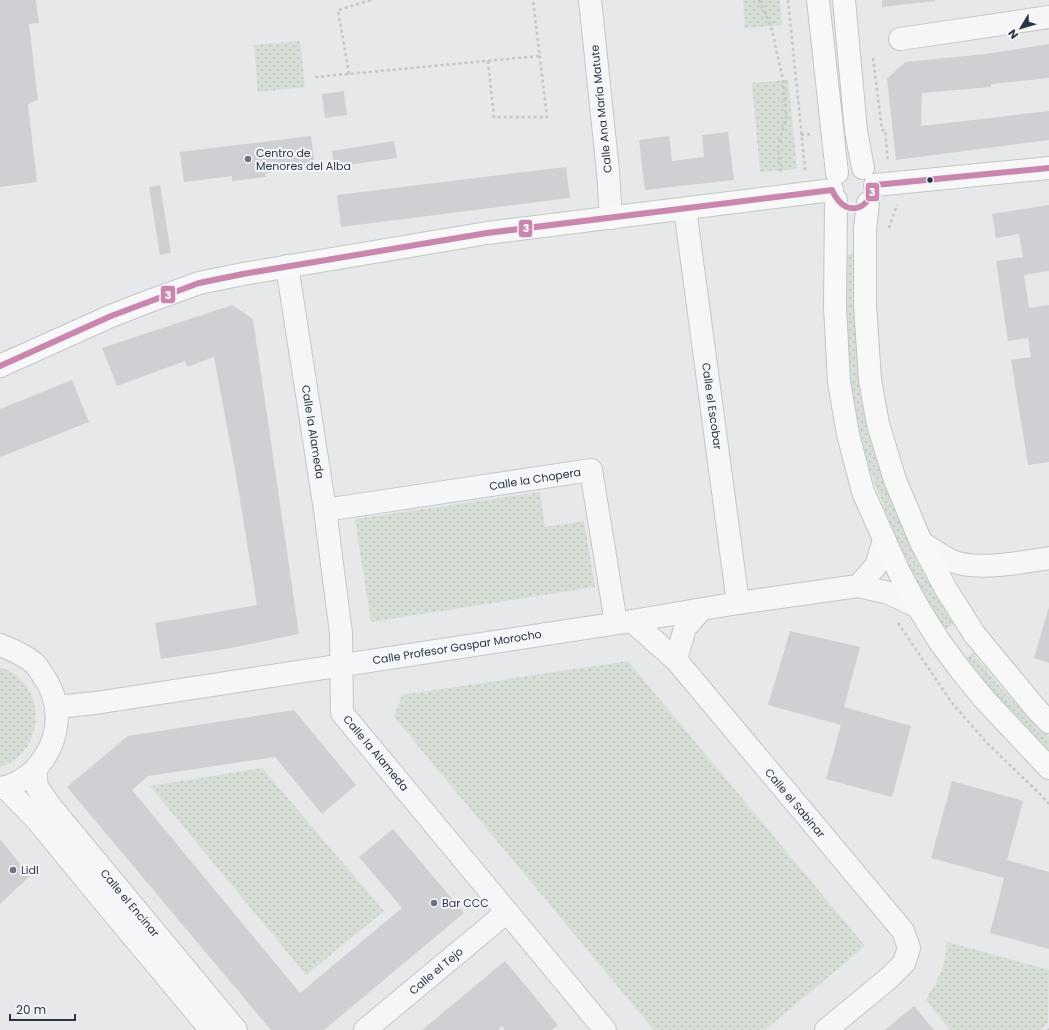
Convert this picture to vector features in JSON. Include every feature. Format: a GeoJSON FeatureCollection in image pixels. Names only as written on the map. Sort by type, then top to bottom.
{"type":"FeatureCollection","features":[{"type":"Feature","properties":{"kind":"main road"},"geometry":{"type":"LineString","coordinates":[[818,0],[835,146],[835,307],[840,382],[848,434],[863,492],[899,572],[939,641],[962,672],[1009,726],[1049,768]]}},
{"type":"Feature","properties":{"kind":"main road"},"geometry":{"type":"LineString","coordinates":[[844,0],[856,131],[869,185],[865,229],[865,305],[870,380],[878,424],[895,480],[921,542],[947,591],[975,635],[1038,711],[1049,722]]}},
{"type":"Feature","properties":{"kind":"main road"},"geometry":{"type":"LineString","coordinates":[[852,165],[869,185],[862,207],[854,208],[840,204],[835,187],[841,169],[852,165]]}},
{"type":"Feature","properties":{"kind":"main road"},"geometry":{"type":"LineString","coordinates":[[869,185],[1049,168]]}},
{"type":"Feature","properties":{"kind":"main road"},"geometry":{"type":"LineString","coordinates":[[0,366],[111,316],[200,283],[287,266],[480,234],[685,209],[835,187]]}},
{"type":"Feature","properties":{"kind":"street","name":"Calle Ana María Matute"},"geometry":{"type":"LineString","coordinates":[[590,0],[608,172],[611,218]]}},
{"type":"Feature","properties":{"kind":"street"},"geometry":{"type":"LineString","coordinates":[[900,39],[1049,18]]}},
{"type":"Feature","properties":{"kind":"street","name":"Calle el Escobar"},"geometry":{"type":"LineString","coordinates":[[685,209],[738,603]]}},
{"type":"Feature","properties":{"kind":"street","name":"Calle la Alameda"},"geometry":{"type":"LineString","coordinates":[[287,266],[325,510],[341,633],[342,713],[605,1030]]}},
{"type":"Feature","properties":{"kind":"street","name":"Calle la Chopera"},"geometry":{"type":"LineString","coordinates":[[325,510],[591,470],[624,622]]}},
{"type":"Feature","properties":{"kind":"street"},"geometry":{"type":"LineString","coordinates":[[858,586],[876,566],[884,540]]}},
{"type":"Feature","properties":{"kind":"street"},"geometry":{"type":"LineString","coordinates":[[921,542],[951,561],[968,564],[1010,564],[1049,558]]}},
{"type":"Feature","properties":{"kind":"street","name":"Calle Profesor Gaspar Morocho"},"geometry":{"type":"LineString","coordinates":[[57,707],[858,586],[889,593],[918,607]]}},
{"type":"Feature","properties":{"kind":"street"},"geometry":{"type":"LineString","coordinates":[[676,660],[685,628],[701,610]]}},
{"type":"Feature","properties":{"kind":"street","name":"Calle el Sabinar"},"geometry":{"type":"LineString","coordinates":[[624,622],[676,660],[903,931],[909,948],[904,963],[889,978],[826,1030]]}},
{"type":"Feature","properties":{"kind":"street"},"geometry":{"type":"LineString","coordinates":[[0,646],[16,650],[36,664],[50,684],[57,707],[57,725],[53,741],[46,757],[34,770],[21,780],[3,788]]}},
{"type":"Feature","properties":{"kind":"street","name":"Calle el Encinar"},"geometry":{"type":"LineString","coordinates":[[34,770],[38,787],[51,807],[236,1030]]}},
{"type":"Feature","properties":{"kind":"street","name":"Calle el Encinar"},"geometry":{"type":"LineString","coordinates":[[3,788],[36,819],[212,1030]]}},
{"type":"Feature","properties":{"kind":"street","name":"Calle el Tejo"},"geometry":{"type":"LineString","coordinates":[[365,1030],[508,912]]}},
{"type":"Feature","properties":{"kind":"path"},"geometry":{"type":"LineString","coordinates":[[349,74],[338,10],[370,0]]}},
{"type":"Feature","properties":{"kind":"path"},"geometry":{"type":"LineString","coordinates":[[488,61],[494,117],[547,117],[533,0]]}},
{"type":"Feature","properties":{"kind":"path"},"geometry":{"type":"LineString","coordinates":[[759,0],[771,26],[783,80],[786,118],[778,147],[781,176]]}},
{"type":"Feature","properties":{"kind":"path"},"geometry":{"type":"LineString","coordinates":[[788,0],[805,169],[800,174]]}},
{"type":"Feature","properties":{"kind":"path"},"geometry":{"type":"LineString","coordinates":[[873,53],[882,130],[885,130],[888,166]]}},
{"type":"Feature","properties":{"kind":"path"},"geometry":{"type":"LineString","coordinates":[[315,77],[540,56]]}},
{"type":"Feature","properties":{"kind":"path"},"geometry":{"type":"LineString","coordinates":[[888,234],[898,201]]}},
{"type":"Feature","properties":{"kind":"shaded area"},"geometry":{"type":"Polygon","coordinates":[[[743,0],[780,0],[782,25],[745,28],[743,0]]]}},
{"type":"Feature","properties":{"kind":"shaded area"},"geometry":{"type":"Polygon","coordinates":[[[300,41],[305,87],[258,92],[254,45],[300,41]]]}},
{"type":"Feature","properties":{"kind":"shaded area"},"geometry":{"type":"Polygon","coordinates":[[[788,80],[797,169],[760,172],[752,83],[788,80]]]}},
{"type":"Feature","properties":{"kind":"shaded area"},"geometry":{"type":"Polygon","coordinates":[[[847,254],[855,254],[856,332],[867,424],[885,485],[918,563],[954,624],[945,630],[921,592],[902,553],[875,484],[860,435],[850,379],[845,294],[847,254]]]}},
{"type":"Feature","properties":{"kind":"shaded area"},"geometry":{"type":"Polygon","coordinates":[[[540,492],[545,527],[584,521],[595,587],[371,622],[355,519],[540,492]]]}},
{"type":"Feature","properties":{"kind":"shaded area"},"geometry":{"type":"Polygon","coordinates":[[[973,653],[1004,692],[1049,737],[1049,751],[1026,731],[1007,711],[966,659],[973,653]]]}},
{"type":"Feature","properties":{"kind":"shaded area"},"geometry":{"type":"Polygon","coordinates":[[[628,661],[865,946],[765,1030],[654,1030],[394,717],[402,695],[628,661]]]}},
{"type":"Feature","properties":{"kind":"shaded area"},"geometry":{"type":"Polygon","coordinates":[[[0,667],[13,673],[22,681],[30,692],[34,703],[36,716],[30,741],[23,752],[19,757],[7,765],[0,767],[0,667]]]}},
{"type":"Feature","properties":{"kind":"shaded area"},"geometry":{"type":"Polygon","coordinates":[[[262,768],[384,911],[306,975],[150,786],[262,768]]]}},
{"type":"Feature","properties":{"kind":"shaded area"},"geometry":{"type":"Polygon","coordinates":[[[947,942],[1049,970],[1048,1022],[1041,1030],[950,1030],[926,1000],[941,972],[945,959],[947,942]]]}},
{"type":"Feature","properties":{"kind":"building"},"geometry":{"type":"Polygon","coordinates":[[[0,0],[36,0],[39,23],[29,24],[38,100],[28,104],[37,182],[0,187],[0,0]]]}},
{"type":"Feature","properties":{"kind":"building"},"geometry":{"type":"Polygon","coordinates":[[[882,0],[935,0],[935,1],[882,7],[882,0]]]}},
{"type":"Feature","properties":{"kind":"building"},"geometry":{"type":"Polygon","coordinates":[[[1049,44],[1049,78],[991,84],[991,87],[922,93],[921,126],[1049,111],[1049,140],[896,160],[887,79],[905,62],[986,54],[1049,44]]]}},
{"type":"Feature","properties":{"kind":"building"},"geometry":{"type":"Polygon","coordinates":[[[344,91],[347,115],[325,118],[322,94],[344,91]]]}},
{"type":"Feature","properties":{"kind":"building"},"geometry":{"type":"Polygon","coordinates":[[[728,132],[734,180],[645,190],[639,140],[669,136],[672,161],[704,157],[702,135],[728,132]]]}},
{"type":"Feature","properties":{"kind":"building","name":"Centro de Menores del Alba"},"geometry":{"type":"Polygon","coordinates":[[[311,136],[315,167],[265,173],[266,177],[232,181],[232,176],[184,182],[180,152],[311,136]]]}},
{"type":"Feature","properties":{"kind":"building"},"geometry":{"type":"Polygon","coordinates":[[[394,141],[397,158],[334,167],[332,151],[394,141]]]}},
{"type":"Feature","properties":{"kind":"building"},"geometry":{"type":"Polygon","coordinates":[[[566,167],[570,198],[341,227],[337,195],[566,167]]]}},
{"type":"Feature","properties":{"kind":"building"},"geometry":{"type":"Polygon","coordinates":[[[160,185],[171,253],[160,255],[149,187],[160,185]]]}},
{"type":"Feature","properties":{"kind":"building"},"geometry":{"type":"Polygon","coordinates":[[[1049,205],[1049,271],[1024,275],[1029,308],[1049,305],[1049,462],[1028,465],[1011,360],[1031,357],[1028,338],[1008,341],[996,261],[1023,257],[1019,234],[996,238],[992,214],[1049,205]]]}},
{"type":"Feature","properties":{"kind":"building"},"geometry":{"type":"Polygon","coordinates":[[[232,305],[253,319],[299,634],[231,648],[161,659],[155,623],[257,605],[236,475],[214,357],[187,367],[185,361],[117,386],[102,348],[232,305]]]}},
{"type":"Feature","properties":{"kind":"building"},"geometry":{"type":"Polygon","coordinates":[[[72,380],[89,422],[0,457],[0,409],[72,380]]]}},
{"type":"Feature","properties":{"kind":"building"},"geometry":{"type":"Polygon","coordinates":[[[1049,607],[1049,663],[1034,658],[1049,607]]]}},
{"type":"Feature","properties":{"kind":"building"},"geometry":{"type":"Polygon","coordinates":[[[790,631],[860,647],[844,707],[911,726],[892,797],[826,779],[841,725],[768,705],[790,631]]]}},
{"type":"Feature","properties":{"kind":"building"},"geometry":{"type":"Polygon","coordinates":[[[294,710],[356,785],[322,814],[275,757],[148,776],[132,790],[300,993],[402,908],[359,857],[393,829],[464,913],[324,1030],[271,1030],[67,787],[128,736],[294,710]]]}},
{"type":"Feature","properties":{"kind":"building"},"geometry":{"type":"Polygon","coordinates":[[[952,781],[1023,801],[1007,860],[1049,872],[1049,949],[990,933],[1004,878],[931,858],[952,781]]]}},
{"type":"Feature","properties":{"kind":"building","name":"Lidl"},"geometry":{"type":"Polygon","coordinates":[[[0,839],[30,876],[0,904],[0,839]]]}},
{"type":"Feature","properties":{"kind":"building"},"geometry":{"type":"Polygon","coordinates":[[[505,961],[558,1025],[552,1030],[505,1030],[502,1026],[498,1030],[422,1030],[505,961]]]}},
{"type":"Feature","properties":{"kind":"building"},"geometry":{"type":"Polygon","coordinates":[[[914,1006],[934,1030],[885,1030],[914,1006]]]}},
{"type":"Feature","properties":{"kind":"transit line","name":"3"},"geometry":{"type":"LineString","coordinates":[[0,366],[111,316],[199,283],[243,274],[487,233],[832,190],[837,199],[843,205],[849,208],[855,208],[861,206],[867,201],[872,194],[875,185],[1049,168]]}},
{"type":"Feature","properties":{"kind":"place","name":"Centro de Menores del Alba"},"geometry":{"type":"Point","coordinates":[248,159]}},
{"type":"Feature","properties":{"kind":"place","name":"Lidl"},"geometry":{"type":"Point","coordinates":[13,870]}},
{"type":"Feature","properties":{"kind":"place","name":"Bar CCC"},"geometry":{"type":"Point","coordinates":[434,903]}}]}
